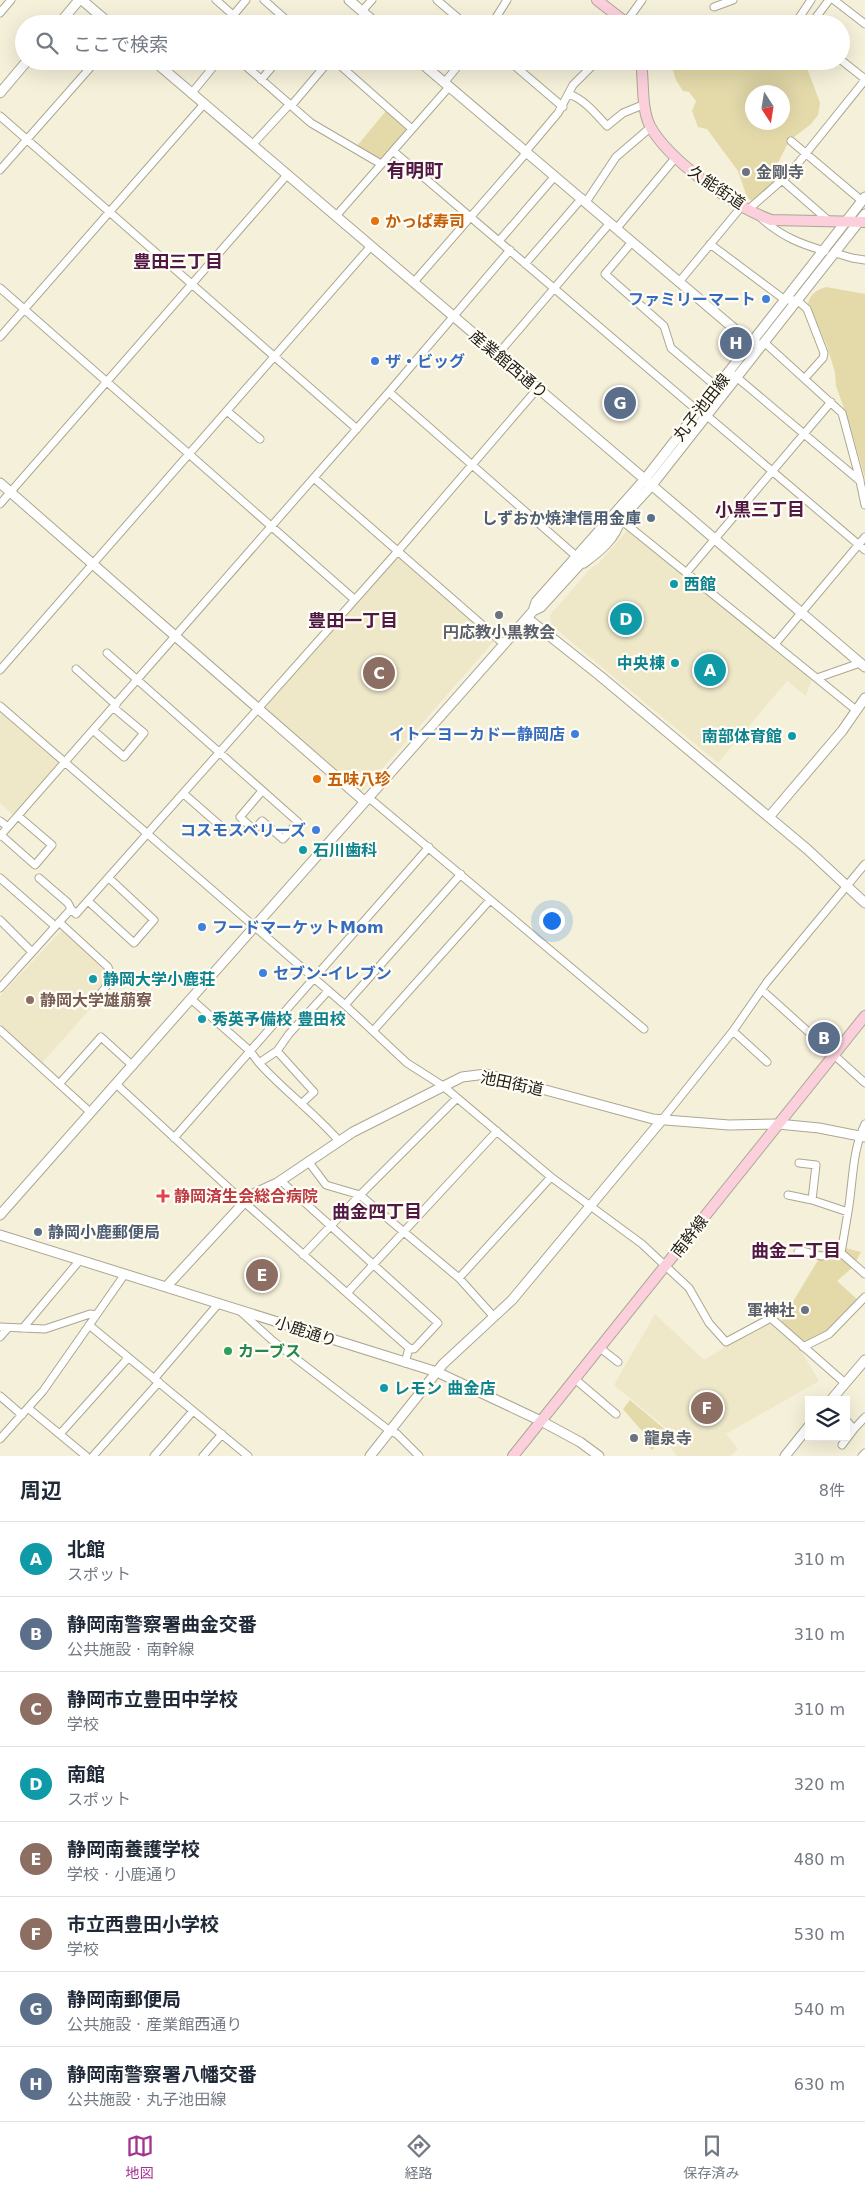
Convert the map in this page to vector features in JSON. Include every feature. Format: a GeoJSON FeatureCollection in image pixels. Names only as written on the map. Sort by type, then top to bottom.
{"type":"FeatureCollection","features":[{"type":"Feature","properties":{"kind":"main road"},"geometry":{"type":"LineString","coordinates":[[597,0],[617,15]]}},
{"type":"Feature","properties":{"kind":"main road","name":"久能街道"},"geometry":{"type":"LineString","coordinates":[[642,70],[645,104],[651,127],[676,156],[715,189],[771,220],[847,221],[863,219]]}},
{"type":"Feature","properties":{"kind":"main road","name":"南幹線"},"geometry":{"type":"LineString","coordinates":[[513,1456],[865,1016]]}},
{"type":"Feature","properties":{"kind":"street"},"geometry":{"type":"LineString","coordinates":[[0,13],[11,0]]}},
{"type":"Feature","properties":{"kind":"street"},"geometry":{"type":"LineString","coordinates":[[67,15],[80,0],[99,15]]}},
{"type":"Feature","properties":{"kind":"street"},"geometry":{"type":"LineString","coordinates":[[216,0],[233,15],[246,0]]}},
{"type":"Feature","properties":{"kind":"street"},"geometry":{"type":"LineString","coordinates":[[264,0],[282,15]]}},
{"type":"Feature","properties":{"kind":"street"},"geometry":{"type":"LineString","coordinates":[[349,0],[367,15]]}},
{"type":"Feature","properties":{"kind":"street"},"geometry":{"type":"LineString","coordinates":[[362,11],[372,0]]}},
{"type":"Feature","properties":{"kind":"street"},"geometry":{"type":"LineString","coordinates":[[438,0],[455,15]]}},
{"type":"Feature","properties":{"kind":"street"},"geometry":{"type":"LineString","coordinates":[[498,15],[507,0]]}},
{"type":"Feature","properties":{"kind":"street"},"geometry":{"type":"LineString","coordinates":[[632,15],[642,0]]}},
{"type":"Feature","properties":{"kind":"street"},"geometry":{"type":"LineString","coordinates":[[801,15],[811,0]]}},
{"type":"Feature","properties":{"kind":"street"},"geometry":{"type":"LineString","coordinates":[[817,15],[829,0]]}},
{"type":"Feature","properties":{"kind":"street"},"geometry":{"type":"LineString","coordinates":[[834,0],[865,24]]}},
{"type":"Feature","properties":{"kind":"street"},"geometry":{"type":"LineString","coordinates":[[714,7],[729,1]]}},
{"type":"Feature","properties":{"kind":"street"},"geometry":{"type":"LineString","coordinates":[[680,282],[710,244],[750,210],[806,155],[865,80],[850,68]]}},
{"type":"Feature","properties":{"kind":"street"},"geometry":{"type":"LineString","coordinates":[[0,93],[19,70]]}},
{"type":"Feature","properties":{"kind":"street"},"geometry":{"type":"LineString","coordinates":[[0,170],[88,70]]}},
{"type":"Feature","properties":{"kind":"street","name":"産業館西通り"},"geometry":{"type":"LineString","coordinates":[[164,70],[863,665]]}},
{"type":"Feature","properties":{"kind":"street"},"geometry":{"type":"LineString","coordinates":[[192,94],[211,70]]}},
{"type":"Feature","properties":{"kind":"street"},"geometry":{"type":"LineString","coordinates":[[250,70],[311,123],[381,164]]}},
{"type":"Feature","properties":{"kind":"street"},"geometry":{"type":"LineString","coordinates":[[261,80],[269,70]]}},
{"type":"Feature","properties":{"kind":"street"},"geometry":{"type":"LineString","coordinates":[[252,145],[321,70]]}},
{"type":"Feature","properties":{"kind":"street"},"geometry":{"type":"LineString","coordinates":[[345,70],[412,129]]}},
{"type":"Feature","properties":{"kind":"street"},"geometry":{"type":"LineString","coordinates":[[430,70],[751,343],[764,342],[831,402],[842,413],[846,422],[865,505]]}},
{"type":"Feature","properties":{"kind":"street"},"geometry":{"type":"LineString","coordinates":[[336,216],[412,129],[456,70]]}},
{"type":"Feature","properties":{"kind":"street"},"geometry":{"type":"LineString","coordinates":[[520,70],[563,107]]}},
{"type":"Feature","properties":{"kind":"street"},"geometry":{"type":"LineString","coordinates":[[414,282],[563,107],[573,85],[589,70]]}},
{"type":"Feature","properties":{"kind":"street"},"geometry":{"type":"LineString","coordinates":[[568,94],[583,102],[607,126],[623,113],[645,104]]}},
{"type":"Feature","properties":{"kind":"street"},"geometry":{"type":"LineString","coordinates":[[0,336],[204,104]]}},
{"type":"Feature","properties":{"kind":"street"},"geometry":{"type":"LineString","coordinates":[[0,116],[357,429]]}},
{"type":"Feature","properties":{"kind":"street"},"geometry":{"type":"LineString","coordinates":[[525,264],[584,200],[616,156],[651,127]]}},
{"type":"Feature","properties":{"kind":"street"},"geometry":{"type":"LineString","coordinates":[[790,141],[863,199]]}},
{"type":"Feature","properties":{"kind":"street"},"geometry":{"type":"LineString","coordinates":[[393,151],[554,289],[862,547]]}},
{"type":"Feature","properties":{"kind":"street"},"geometry":{"type":"LineString","coordinates":[[498,354],[554,289],[676,156]]}},
{"type":"Feature","properties":{"kind":"street"},"geometry":{"type":"LineString","coordinates":[[0,504],[287,174]]}},
{"type":"Feature","properties":{"kind":"street"},"geometry":{"type":"LineString","coordinates":[[499,241],[555,176]]}},
{"type":"Feature","properties":{"kind":"street"},"geometry":{"type":"LineString","coordinates":[[782,180],[830,221]]}},
{"type":"Feature","properties":{"kind":"street","name":"丸子池田線"},"geometry":{"type":"LineString","coordinates":[[0,1215],[520,626],[541,607],[576,569],[579,559],[648,482],[704,413],[733,374],[751,343],[825,251],[863,199]]}},
{"type":"Feature","properties":{"kind":"street"},"geometry":{"type":"LineString","coordinates":[[750,210],[789,239],[825,251]]}},
{"type":"Feature","properties":{"kind":"street","name":"丸子池田線"},"geometry":{"type":"LineString","coordinates":[[704,413],[717,387],[733,374],[764,342],[863,219]]}},
{"type":"Feature","properties":{"kind":"street"},"geometry":{"type":"LineString","coordinates":[[632,242],[605,274],[664,326],[671,348],[717,387]]}},
{"type":"Feature","properties":{"kind":"street"},"geometry":{"type":"LineString","coordinates":[[710,244],[785,300],[797,300],[807,309],[824,349],[823,358],[805,378]]}},
{"type":"Feature","properties":{"kind":"street"},"geometry":{"type":"LineString","coordinates":[[0,670],[371,246]]}},
{"type":"Feature","properties":{"kind":"street"},"geometry":{"type":"LineString","coordinates":[[18,816],[52,845],[35,865],[0,836],[357,429],[510,250]]}},
{"type":"Feature","properties":{"kind":"street"},"geometry":{"type":"LineString","coordinates":[[835,253],[865,260]]}},
{"type":"Feature","properties":{"kind":"street"},"geometry":{"type":"LineString","coordinates":[[0,288],[354,600]]}},
{"type":"Feature","properties":{"kind":"street"},"geometry":{"type":"LineString","coordinates":[[733,374],[860,481]]}},
{"type":"Feature","properties":{"kind":"street"},"geometry":{"type":"LineString","coordinates":[[39,878],[68,903],[70,909],[76,914],[398,551],[538,388]]}},
{"type":"Feature","properties":{"kind":"street"},"geometry":{"type":"LineString","coordinates":[[389,392],[579,559]]}},
{"type":"Feature","properties":{"kind":"street"},"geometry":{"type":"LineString","coordinates":[[686,573],[831,402]]}},
{"type":"Feature","properties":{"kind":"street"},"geometry":{"type":"LineString","coordinates":[[227,410],[260,439]]}},
{"type":"Feature","properties":{"kind":"street"},"geometry":{"type":"LineString","coordinates":[[314,478],[504,644]]}},
{"type":"Feature","properties":{"kind":"street","name":"丸子池田線"},"geometry":{"type":"LineString","coordinates":[[530,615],[536,602],[621,520],[648,482]]}},
{"type":"Feature","properties":{"kind":"street"},"geometry":{"type":"LineString","coordinates":[[0,483],[175,637],[365,800],[374,802],[429,847],[644,1029]]}},
{"type":"Feature","properties":{"kind":"street"},"geometry":{"type":"LineString","coordinates":[[576,569],[606,546],[618,531],[621,520],[856,710]]}},
{"type":"Feature","properties":{"kind":"street"},"geometry":{"type":"LineString","coordinates":[[775,644],[801,612],[862,547],[865,537]]}},
{"type":"Feature","properties":{"kind":"street"},"geometry":{"type":"LineString","coordinates":[[530,615],[769,817],[865,903]]}},
{"type":"Feature","properties":{"kind":"street"},"geometry":{"type":"LineString","coordinates":[[107,653],[298,822],[283,839],[262,821],[254,830],[240,817],[262,791]]}},
{"type":"Feature","properties":{"kind":"street"},"geometry":{"type":"LineString","coordinates":[[817,678],[863,665]]}},
{"type":"Feature","properties":{"kind":"street"},"geometry":{"type":"LineString","coordinates":[[76,669],[144,734],[124,757],[94,731]]}},
{"type":"Feature","properties":{"kind":"street"},"geometry":{"type":"LineString","coordinates":[[769,817],[842,731],[865,698]]}},
{"type":"Feature","properties":{"kind":"street"},"geometry":{"type":"LineString","coordinates":[[0,706],[345,1005],[407,1063],[443,1086],[551,1177],[642,1244],[689,1288],[709,1323],[726,1342],[768,1319],[772,1319],[845,1383]]}},
{"type":"Feature","properties":{"kind":"street"},"geometry":{"type":"LineString","coordinates":[[184,794],[225,830]]}},
{"type":"Feature","properties":{"kind":"street"},"geometry":{"type":"LineString","coordinates":[[0,821],[8,828]]}},
{"type":"Feature","properties":{"kind":"street"},"geometry":{"type":"LineString","coordinates":[[174,1138],[429,847]]}},
{"type":"Feature","properties":{"kind":"street"},"geometry":{"type":"LineString","coordinates":[[370,1456],[451,1355],[512,1300],[592,1206],[732,1031],[766,982],[865,864]]}},
{"type":"Feature","properties":{"kind":"street"},"geometry":{"type":"LineString","coordinates":[[345,1005],[461,874]]}},
{"type":"Feature","properties":{"kind":"street"},"geometry":{"type":"LineString","coordinates":[[0,878],[108,967],[111,974],[110,982],[92,1003]]}},
{"type":"Feature","properties":{"kind":"street"},"geometry":{"type":"LineString","coordinates":[[88,901],[134,942],[154,920],[109,878]]}},
{"type":"Feature","properties":{"kind":"street"},"geometry":{"type":"LineString","coordinates":[[373,1031],[490,900]]}},
{"type":"Feature","properties":{"kind":"street"},"geometry":{"type":"LineString","coordinates":[[0,988],[70,909]]}},
{"type":"Feature","properties":{"kind":"street"},"geometry":{"type":"LineString","coordinates":[[0,920],[32,952]]}},
{"type":"Feature","properties":{"kind":"street"},"geometry":{"type":"LineString","coordinates":[[0,975],[6,981]]}},
{"type":"Feature","properties":{"kind":"street"},"geometry":{"type":"LineString","coordinates":[[762,990],[865,1083]]}},
{"type":"Feature","properties":{"kind":"street"},"geometry":{"type":"LineString","coordinates":[[259,1063],[277,1050],[328,991]]}},
{"type":"Feature","properties":{"kind":"street"},"geometry":{"type":"LineString","coordinates":[[191,999],[250,1051],[259,1063],[301,1104],[322,1121],[339,1140]]}},
{"type":"Feature","properties":{"kind":"street"},"geometry":{"type":"LineString","coordinates":[[0,1030],[90,1112]]}},
{"type":"Feature","properties":{"kind":"street"},"geometry":{"type":"LineString","coordinates":[[732,1031],[767,1062]]}},
{"type":"Feature","properties":{"kind":"street"},"geometry":{"type":"LineString","coordinates":[[60,1084],[101,1037],[133,1066]]}},
{"type":"Feature","properties":{"kind":"street"},"geometry":{"type":"LineString","coordinates":[[277,1050],[314,1092],[301,1104]]}},
{"type":"Feature","properties":{"kind":"street","name":"池田街道"},"geometry":{"type":"LineString","coordinates":[[166,1287],[252,1195],[280,1181],[339,1140],[443,1086],[468,1076],[486,1074],[661,1121],[729,1125],[778,1124],[819,1128],[862,1137]]}},
{"type":"Feature","properties":{"kind":"street"},"geometry":{"type":"LineString","coordinates":[[116,1084],[303,1255],[408,1348],[414,1349],[438,1322],[280,1181]]}},
{"type":"Feature","properties":{"kind":"street"},"geometry":{"type":"LineString","coordinates":[[303,1255],[360,1195],[458,1098]]}},
{"type":"Feature","properties":{"kind":"street"},"geometry":{"type":"LineString","coordinates":[[841,1253],[865,1124]]}},
{"type":"Feature","properties":{"kind":"street"},"geometry":{"type":"LineString","coordinates":[[347,1293],[497,1131]]}},
{"type":"Feature","properties":{"kind":"street"},"geometry":{"type":"LineString","coordinates":[[308,1161],[326,1185],[360,1195],[403,1231],[459,1278],[494,1317]]}},
{"type":"Feature","properties":{"kind":"street"},"geometry":{"type":"LineString","coordinates":[[799,1163],[816,1165],[812,1200]]}},
{"type":"Feature","properties":{"kind":"street"},"geometry":{"type":"LineString","coordinates":[[459,1278],[551,1177]]}},
{"type":"Feature","properties":{"kind":"street"},"geometry":{"type":"LineString","coordinates":[[788,1195],[812,1200],[848,1212]]}},
{"type":"Feature","properties":{"kind":"street","name":"小鹿通り"},"geometry":{"type":"LineString","coordinates":[[0,1235],[437,1372],[541,1421],[580,1442],[599,1456]]}},
{"type":"Feature","properties":{"kind":"street"},"geometry":{"type":"LineString","coordinates":[[798,1252],[803,1251],[822,1256],[841,1253]]}},
{"type":"Feature","properties":{"kind":"street"},"geometry":{"type":"LineString","coordinates":[[841,1253],[865,1274]]}},
{"type":"Feature","properties":{"kind":"street"},"geometry":{"type":"LineString","coordinates":[[23,1328],[80,1260]]}},
{"type":"Feature","properties":{"kind":"street"},"geometry":{"type":"LineString","coordinates":[[0,1438],[43,1391],[125,1274]]}},
{"type":"Feature","properties":{"kind":"street"},"geometry":{"type":"LineString","coordinates":[[803,1347],[829,1334],[865,1297]]}},
{"type":"Feature","properties":{"kind":"street"},"geometry":{"type":"LineString","coordinates":[[93,1456],[219,1303]]}},
{"type":"Feature","properties":{"kind":"street"},"geometry":{"type":"LineString","coordinates":[[238,1309],[273,1341],[390,1431],[397,1434],[419,1456]]}},
{"type":"Feature","properties":{"kind":"street"},"geometry":{"type":"LineString","coordinates":[[0,1337],[4,1328],[45,1329],[90,1314],[96,1315]]}},
{"type":"Feature","properties":{"kind":"street"},"geometry":{"type":"LineString","coordinates":[[89,1325],[248,1456]]}},
{"type":"Feature","properties":{"kind":"street"},"geometry":{"type":"LineString","coordinates":[[404,1362],[408,1348]]}},
{"type":"Feature","properties":{"kind":"street"},"geometry":{"type":"LineString","coordinates":[[600,1348],[618,1362]]}},
{"type":"Feature","properties":{"kind":"street"},"geometry":{"type":"LineString","coordinates":[[60,1434],[128,1358]]}},
{"type":"Feature","properties":{"kind":"street"},"geometry":{"type":"LineString","coordinates":[[834,1396],[865,1360]]}},
{"type":"Feature","properties":{"kind":"street"},"geometry":{"type":"LineString","coordinates":[[575,1379],[616,1414]]}},
{"type":"Feature","properties":{"kind":"street"},"geometry":{"type":"LineString","coordinates":[[0,1396],[22,1415]]}},
{"type":"Feature","properties":{"kind":"street"},"geometry":{"type":"LineString","coordinates":[[28,1408],[86,1456]]}},
{"type":"Feature","properties":{"kind":"street"},"geometry":{"type":"LineString","coordinates":[[154,1456],[193,1411]]}},
{"type":"Feature","properties":{"kind":"street"},"geometry":{"type":"LineString","coordinates":[[842,1445],[865,1417]]}},
{"type":"Feature","properties":{"kind":"street"},"geometry":{"type":"LineString","coordinates":[[850,1424],[854,1429]]}},
{"type":"Feature","properties":{"kind":"street"},"geometry":{"type":"LineString","coordinates":[[785,1456],[805,1431]]}},
{"type":"Feature","properties":{"kind":"street"},"geometry":{"type":"LineString","coordinates":[[203,1456],[222,1434]]}},
{"type":"Feature","properties":{"kind":"street"},"geometry":{"type":"LineString","coordinates":[[862,1456],[865,1453]]}},
{"type":"Feature","properties":{"kind":"shaded area"},"geometry":{"type":"Polygon","coordinates":[[[673,70],[808,70],[820,103],[818,115],[811,124],[789,141],[774,171],[775,182],[751,201],[747,197],[738,171],[707,129],[698,127],[692,111],[696,101],[689,92],[683,91],[676,80],[673,70]]]}},
{"type":"Feature","properties":{"kind":"shaded area"},"geometry":{"type":"Polygon","coordinates":[[[386,111],[407,130],[380,161],[357,146],[386,111]]]}},
{"type":"Feature","properties":{"kind":"shaded area"},"geometry":{"type":"Polygon","coordinates":[[[826,287],[865,294],[865,478],[849,422],[836,386],[835,372],[827,346],[808,303],[815,292],[826,287]]]}},
{"type":"Feature","properties":{"kind":"shaded area"},"geometry":{"type":"Polygon","coordinates":[[[627,528],[812,679],[806,696],[787,681],[718,763],[551,625],[550,615],[590,569],[599,563],[625,533],[627,528]]]}},
{"type":"Feature","properties":{"kind":"shaded area"},"geometry":{"type":"Polygon","coordinates":[[[398,555],[495,640],[361,793],[263,707],[398,555]]]}},
{"type":"Feature","properties":{"kind":"shaded area"},"geometry":{"type":"Polygon","coordinates":[[[0,705],[63,760],[14,816],[0,803],[0,705]]]}},
{"type":"Feature","properties":{"kind":"shaded area","name":"静岡大学雄萠寮"},"geometry":{"type":"Polygon","coordinates":[[[65,927],[121,975],[40,1065],[0,1028],[0,996],[65,927]]]}},
{"type":"Feature","properties":{"kind":"shaded area"},"geometry":{"type":"Polygon","coordinates":[[[845,1248],[861,1252],[853,1267],[837,1281],[859,1301],[829,1333],[804,1344],[780,1323],[820,1257],[842,1257],[845,1248]]]}},
{"type":"Feature","properties":{"kind":"shaded area"},"geometry":{"type":"Polygon","coordinates":[[[655,1314],[704,1360],[769,1321],[800,1349],[819,1381],[726,1434],[738,1449],[730,1456],[677,1456],[664,1440],[671,1432],[614,1385],[655,1314]]]}},
{"type":"Feature","properties":{"kind":"shaded area"},"geometry":{"type":"Polygon","coordinates":[[[630,1400],[668,1432],[652,1450],[643,1443],[648,1438],[623,1409],[630,1400]]]}},
{"type":"Feature","properties":{"kind":"place","name":"金剛寺"},"geometry":{"type":"Point","coordinates":[746,172]}},
{"type":"Feature","properties":{"kind":"place","name":"かっぱ寿司"},"geometry":{"type":"Point","coordinates":[375,221]}},
{"type":"Feature","properties":{"kind":"place","name":"ファミリーマート"},"geometry":{"type":"Point","coordinates":[766,299]}},
{"type":"Feature","properties":{"kind":"place","name":"静岡南警察署八幡交番"},"geometry":{"type":"Point","coordinates":[736,343]}},
{"type":"Feature","properties":{"kind":"place","name":"ザ・ビッグ"},"geometry":{"type":"Point","coordinates":[375,361]}},
{"type":"Feature","properties":{"kind":"place","name":"静岡南郵便局"},"geometry":{"type":"Point","coordinates":[620,403]}},
{"type":"Feature","properties":{"kind":"place","name":"しずおか焼津信用金庫"},"geometry":{"type":"Point","coordinates":[651,518]}},
{"type":"Feature","properties":{"kind":"place","name":"西館"},"geometry":{"type":"Point","coordinates":[674,584]}},
{"type":"Feature","properties":{"kind":"place","name":"円応教小黒教会"},"geometry":{"type":"Point","coordinates":[499,615]}},
{"type":"Feature","properties":{"kind":"place","name":"南館"},"geometry":{"type":"Point","coordinates":[626,619]}},
{"type":"Feature","properties":{"kind":"place","name":"中央棟"},"geometry":{"type":"Point","coordinates":[675,663]}},
{"type":"Feature","properties":{"kind":"place","name":"北館"},"geometry":{"type":"Point","coordinates":[710,670]}},
{"type":"Feature","properties":{"kind":"place","name":"静岡市立豊田中学校"},"geometry":{"type":"Point","coordinates":[379,673]}},
{"type":"Feature","properties":{"kind":"place","name":"イトーヨーカドー静岡店"},"geometry":{"type":"Point","coordinates":[575,734]}},
{"type":"Feature","properties":{"kind":"place","name":"南部体育館"},"geometry":{"type":"Point","coordinates":[792,736]}},
{"type":"Feature","properties":{"kind":"place","name":"五味八珍"},"geometry":{"type":"Point","coordinates":[317,779]}},
{"type":"Feature","properties":{"kind":"place","name":"コスモスベリーズ"},"geometry":{"type":"Point","coordinates":[316,830]}},
{"type":"Feature","properties":{"kind":"place","name":"石川歯科"},"geometry":{"type":"Point","coordinates":[303,850]}},
{"type":"Feature","properties":{"kind":"place","name":"フードマーケットMom"},"geometry":{"type":"Point","coordinates":[202,927]}},
{"type":"Feature","properties":{"kind":"place","name":"セブン-イレブン"},"geometry":{"type":"Point","coordinates":[263,973]}},
{"type":"Feature","properties":{"kind":"place","name":"静岡大学小鹿荘"},"geometry":{"type":"Point","coordinates":[93,979]}},
{"type":"Feature","properties":{"kind":"place","name":"静岡大学雄萠寮"},"geometry":{"type":"Point","coordinates":[30,1000]}},
{"type":"Feature","properties":{"kind":"place","name":"秀英予備校 豊田校"},"geometry":{"type":"Point","coordinates":[202,1019]}},
{"type":"Feature","properties":{"kind":"place","name":"静岡南警察署曲金交番"},"geometry":{"type":"Point","coordinates":[824,1038]}},
{"type":"Feature","properties":{"kind":"place","name":"静岡済生会総合病院"},"geometry":{"type":"Point","coordinates":[163,1196]}},
{"type":"Feature","properties":{"kind":"place","name":"静岡小鹿郵便局"},"geometry":{"type":"Point","coordinates":[38,1232]}},
{"type":"Feature","properties":{"kind":"place","name":"静岡南養護学校"},"geometry":{"type":"Point","coordinates":[262,1275]}},
{"type":"Feature","properties":{"kind":"place","name":"軍神社"},"geometry":{"type":"Point","coordinates":[805,1310]}},
{"type":"Feature","properties":{"kind":"place","name":"カーブス"},"geometry":{"type":"Point","coordinates":[228,1351]}},
{"type":"Feature","properties":{"kind":"place","name":"レモン 曲金店"},"geometry":{"type":"Point","coordinates":[384,1388]}},
{"type":"Feature","properties":{"kind":"place","name":"市立西豊田小学校"},"geometry":{"type":"Point","coordinates":[707,1408]}},
{"type":"Feature","properties":{"kind":"place","name":"龍泉寺"},"geometry":{"type":"Point","coordinates":[634,1438]}},
{"type":"Feature","properties":{"kind":"district","name":"有明町"},"geometry":{"type":"Point","coordinates":[415,170]}},
{"type":"Feature","properties":{"kind":"district","name":"豊田三丁目"},"geometry":{"type":"Point","coordinates":[178,262]}},
{"type":"Feature","properties":{"kind":"district","name":"小黒三丁目"},"geometry":{"type":"Point","coordinates":[760,510]}},
{"type":"Feature","properties":{"kind":"district","name":"豊田一丁目"},"geometry":{"type":"Point","coordinates":[353,621]}},
{"type":"Feature","properties":{"kind":"district","name":"曲金四丁目"},"geometry":{"type":"Point","coordinates":[377,1212]}},
{"type":"Feature","properties":{"kind":"district","name":"曲金二丁目"},"geometry":{"type":"Point","coordinates":[796,1251]}}]}
